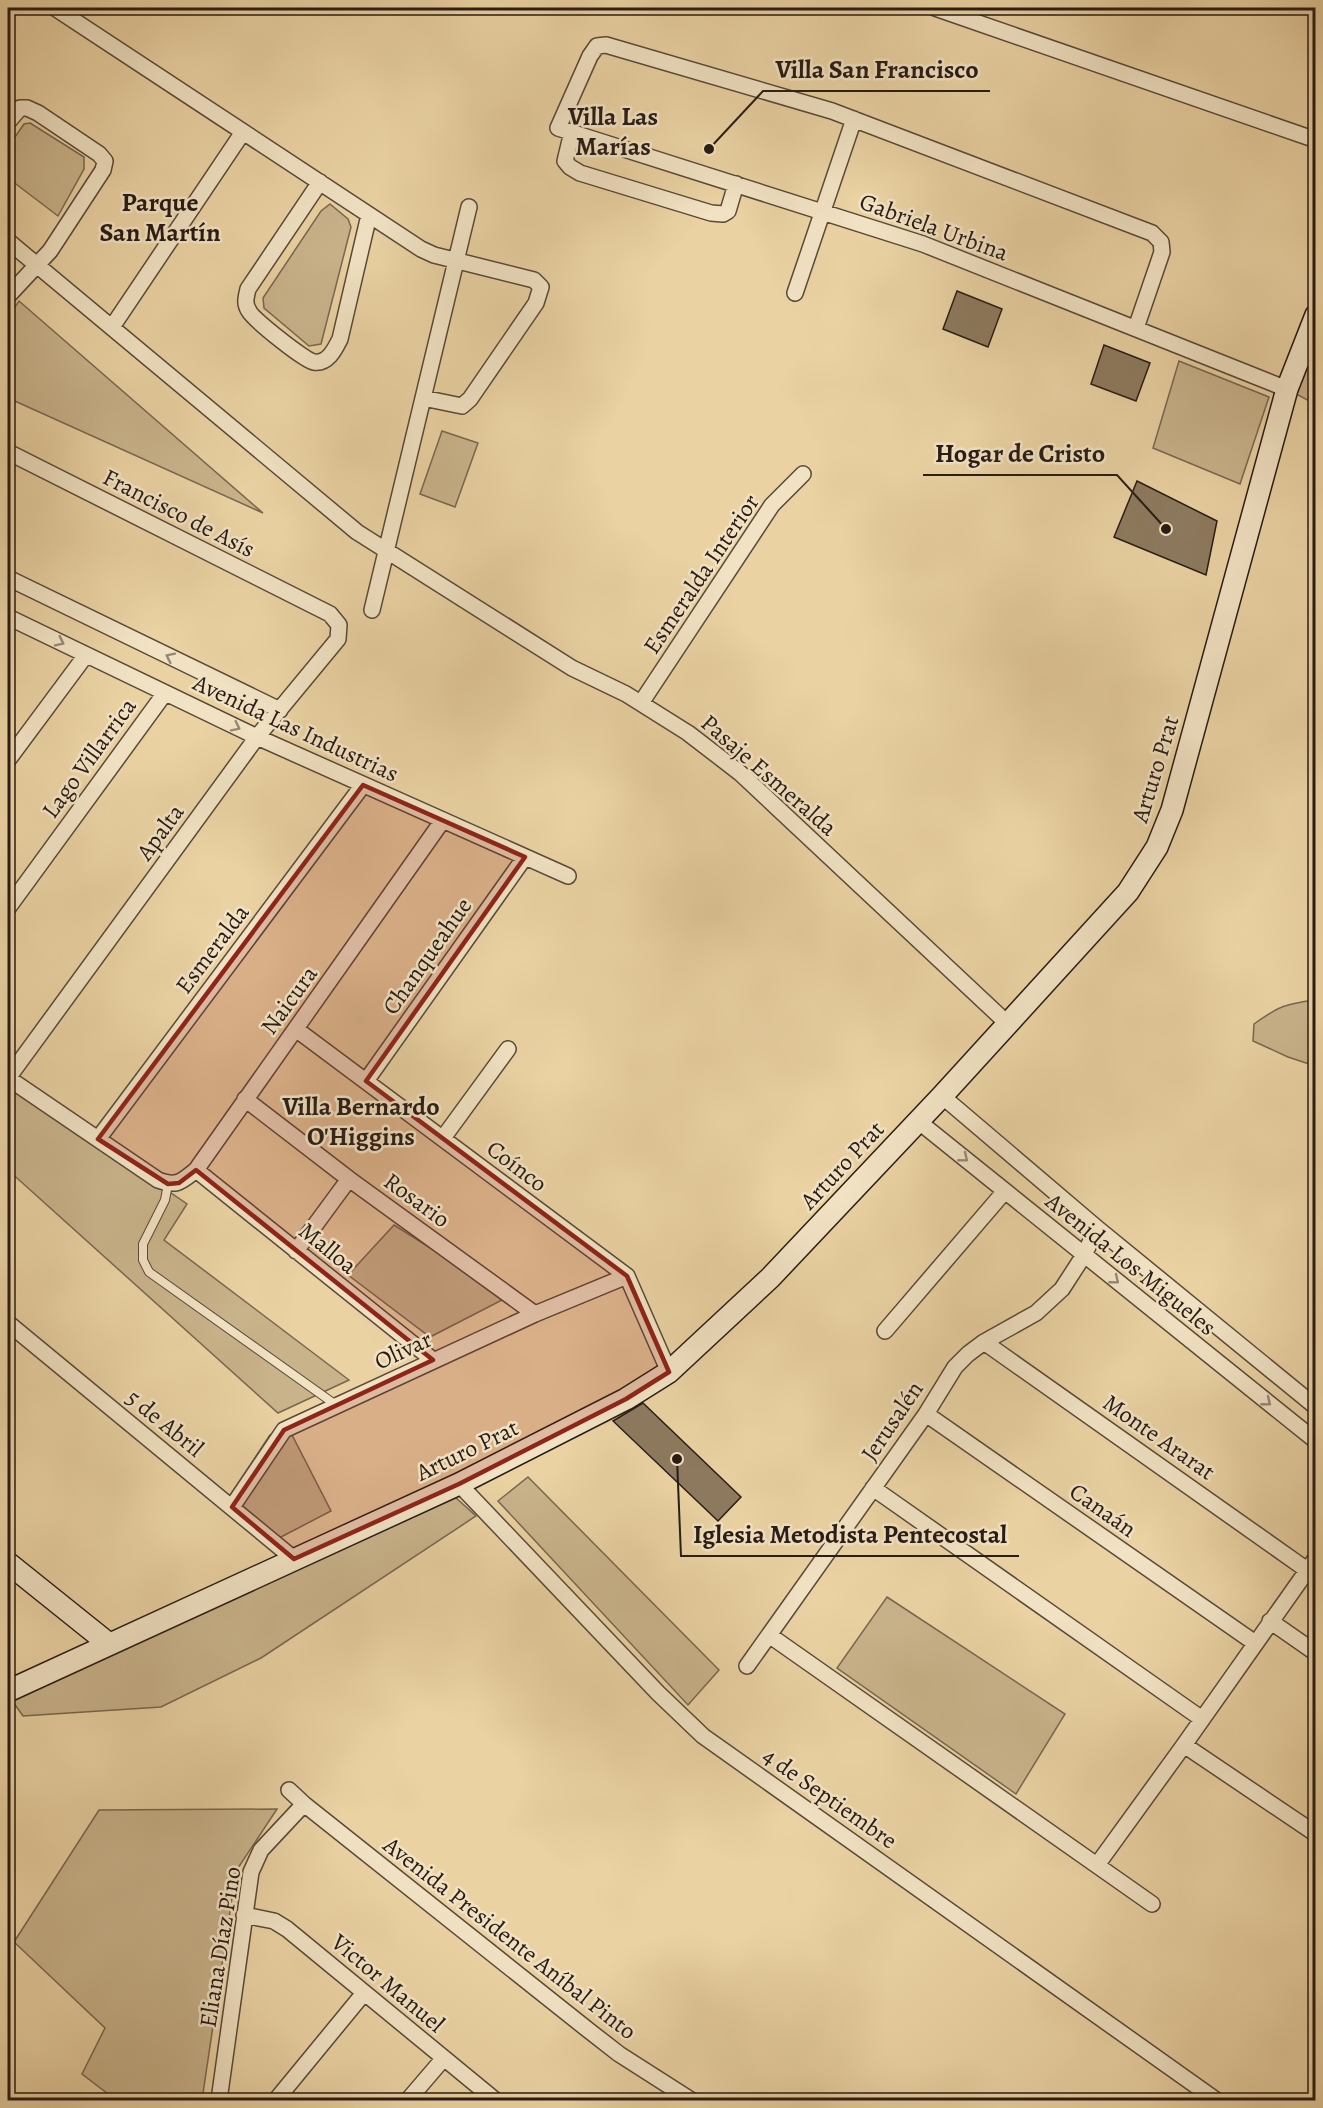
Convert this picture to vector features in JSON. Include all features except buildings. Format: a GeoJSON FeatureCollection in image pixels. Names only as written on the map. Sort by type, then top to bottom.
{"type":"FeatureCollection","features":[{"type":"Feature","properties":{"kind":"main road","name":"Arturo Prat"},"geometry":{"type":"LineString","coordinates":[[8,1691],[459,1484],[626,1400],[669,1372],[770,1278],[942,1096],[1128,892],[1157,847],[1172,810],[1287,389],[1316,315]]}},
{"type":"Feature","properties":{"kind":"main road"},"geometry":{"type":"LineString","coordinates":[[8,1563],[109,1644]]}},
{"type":"Feature","properties":{"kind":"street"},"geometry":{"type":"LineString","coordinates":[[55,8],[421,249],[434,255],[534,280],[541,286],[536,303],[470,399],[462,405],[423,398]]}},
{"type":"Feature","properties":{"kind":"street"},"geometry":{"type":"LineString","coordinates":[[935,8],[1316,140]]}},
{"type":"Feature","properties":{"kind":"street"},"geometry":{"type":"LineString","coordinates":[[736,184],[728,211],[723,214],[711,213],[570,168],[565,161],[565,130],[590,56],[597,46],[606,45],[782,95],[854,119],[1152,233],[1161,242],[1162,252],[1136,328]]}},
{"type":"Feature","properties":{"kind":"street"},"geometry":{"type":"LineString","coordinates":[[8,122],[21,108],[27,108],[99,154],[105,161],[103,170],[50,251],[8,296]]}},
{"type":"Feature","properties":{"kind":"street"},"geometry":{"type":"LineString","coordinates":[[795,292],[854,119]]}},
{"type":"Feature","properties":{"kind":"street","name":"Gabriela Urbina"},"geometry":{"type":"LineString","coordinates":[[565,130],[923,244],[1287,389]]}},
{"type":"Feature","properties":{"kind":"street"},"geometry":{"type":"LineString","coordinates":[[112,327],[243,132]]}},
{"type":"Feature","properties":{"kind":"street"},"geometry":{"type":"LineString","coordinates":[[320,182],[248,289],[245,301],[250,314],[303,357],[315,362],[323,361],[333,353],[340,339],[369,215]]}},
{"type":"Feature","properties":{"kind":"street"},"geometry":{"type":"LineString","coordinates":[[372,610],[469,207]]}},
{"type":"Feature","properties":{"kind":"street","name":"Pasaje Esmeralda"},"geometry":{"type":"LineString","coordinates":[[8,240],[357,532],[572,668],[641,704],[688,733],[740,773],[1008,1024]]}},
{"type":"Feature","properties":{"kind":"street","name":"Francisco de Asís"},"geometry":{"type":"LineString","coordinates":[[8,452],[330,614]]}},
{"type":"Feature","properties":{"kind":"street","name":"Esmeralda Interior"},"geometry":{"type":"LineString","coordinates":[[641,704],[772,505],[803,474]]}},
{"type":"Feature","properties":{"kind":"street","name":"Avenida Las Industrias"},"geometry":{"type":"LineString","coordinates":[[8,578],[280,710]]}},
{"type":"Feature","properties":{"kind":"street","name":"Apalta"},"geometry":{"type":"LineString","coordinates":[[8,1078],[257,737],[338,639],[339,625],[330,614]]}},
{"type":"Feature","properties":{"kind":"street","name":"Avenida Las Industrias"},"geometry":{"type":"LineString","coordinates":[[8,617],[257,737],[568,876]]}},
{"type":"Feature","properties":{"kind":"street"},"geometry":{"type":"LineString","coordinates":[[8,760],[86,655]]}},
{"type":"Feature","properties":{"kind":"street","name":"Lago Villarrica"},"geometry":{"type":"LineString","coordinates":[[8,908],[165,693]]}},
{"type":"Feature","properties":{"kind":"street","name":"Esmeralda"},"geometry":{"type":"LineString","coordinates":[[98,1139],[363,785]]}},
{"type":"Feature","properties":{"kind":"street","name":"Naicura"},"geometry":{"type":"LineString","coordinates":[[163,1182],[179,1183],[196,1170],[443,820]]}},
{"type":"Feature","properties":{"kind":"street","name":"Chanqueahue"},"geometry":{"type":"LineString","coordinates":[[366,1081],[525,857]]}},
{"type":"Feature","properties":{"kind":"street","name":"Coínco"},"geometry":{"type":"LineString","coordinates":[[297,1030],[627,1276],[669,1372]]}},
{"type":"Feature","properties":{"kind":"street"},"geometry":{"type":"LineString","coordinates":[[443,1138],[508,1049]]}},
{"type":"Feature","properties":{"kind":"street"},"geometry":{"type":"LineString","coordinates":[[8,1078],[163,1182]]}},
{"type":"Feature","properties":{"kind":"street","name":"Avenida Los Migueles"},"geometry":{"type":"LineString","coordinates":[[942,1096],[1097,1228],[1316,1407]]}},
{"type":"Feature","properties":{"kind":"street","name":"Rosario"},"geometry":{"type":"LineString","coordinates":[[245,1099],[349,1179],[535,1314]]}},
{"type":"Feature","properties":{"kind":"street","name":"Avenida Los Migueles"},"geometry":{"type":"LineString","coordinates":[[918,1121],[1316,1441]]}},
{"type":"Feature","properties":{"kind":"street","name":"Malloa"},"geometry":{"type":"LineString","coordinates":[[196,1170],[433,1360]]}},
{"type":"Feature","properties":{"kind":"street"},"geometry":{"type":"LineString","coordinates":[[296,1251],[349,1179]]}},
{"type":"Feature","properties":{"kind":"street"},"geometry":{"type":"LineString","coordinates":[[885,1330],[1005,1191]]}},
{"type":"Feature","properties":{"kind":"street","name":"Jerusalén"},"geometry":{"type":"LineString","coordinates":[[747,1666],[926,1414],[955,1367],[984,1342],[1036,1313],[1062,1289],[1084,1255],[1097,1228]]}},
{"type":"Feature","properties":{"kind":"street","name":"Olivar"},"geometry":{"type":"LineString","coordinates":[[232,1507],[284,1430],[535,1314],[627,1276]]}},
{"type":"Feature","properties":{"kind":"street","name":"5 de Abril"},"geometry":{"type":"LineString","coordinates":[[8,1323],[294,1559]]}},
{"type":"Feature","properties":{"kind":"street","name":"Monte Ararat"},"geometry":{"type":"LineString","coordinates":[[984,1342],[1311,1564]]}},
{"type":"Feature","properties":{"kind":"street","name":"Canaán"},"geometry":{"type":"LineString","coordinates":[[926,1414],[1255,1643]]}},
{"type":"Feature","properties":{"kind":"street","name":"4 de Septiembre"},"geometry":{"type":"LineString","coordinates":[[459,1484],[658,1693],[703,1736],[1216,2100]]}},
{"type":"Feature","properties":{"kind":"street"},"geometry":{"type":"LineString","coordinates":[[873,1488],[1202,1719]]}},
{"type":"Feature","properties":{"kind":"street"},"geometry":{"type":"LineString","coordinates":[[1096,1865],[1184,1745],[1311,1564]]}},
{"type":"Feature","properties":{"kind":"street"},"geometry":{"type":"LineString","coordinates":[[1270,1621],[1316,1653]]}},
{"type":"Feature","properties":{"kind":"street"},"geometry":{"type":"LineString","coordinates":[[769,1635],[1152,1904]]}},
{"type":"Feature","properties":{"kind":"street"},"geometry":{"type":"LineString","coordinates":[[1184,1745],[1316,1834]]}},
{"type":"Feature","properties":{"kind":"street"},"geometry":{"type":"LineString","coordinates":[[289,1790],[304,1804]]}},
{"type":"Feature","properties":{"kind":"street","name":"Eliana Díaz Pino"},"geometry":{"type":"LineString","coordinates":[[219,2100],[251,1872],[261,1850],[304,1804]]}},
{"type":"Feature","properties":{"kind":"street","name":"Avenida Presidente Aníbal Pinto"},"geometry":{"type":"LineString","coordinates":[[304,1804],[619,2054],[692,2100]]}},
{"type":"Feature","properties":{"kind":"street","name":"Victor Manuel"},"geometry":{"type":"LineString","coordinates":[[244,1915],[274,1921],[287,1929],[495,2100]]}},
{"type":"Feature","properties":{"kind":"street"},"geometry":{"type":"LineString","coordinates":[[276,2100],[364,1993]]}},
{"type":"Feature","properties":{"kind":"street"},"geometry":{"type":"LineString","coordinates":[[408,2100],[444,2058]]}},
{"type":"Feature","properties":{"kind":"lane"},"geometry":{"type":"LineString","coordinates":[[163,1182],[165,1200],[142,1244],[143,1260],[149,1272],[336,1405]]}},
{"type":"Feature","properties":{"kind":"highlighted area"},"geometry":{"type":"Polygon","coordinates":[[[363,785],[525,857],[366,1081],[627,1276],[669,1372],[626,1399],[459,1484],[294,1559],[232,1507],[284,1430],[433,1360],[196,1170],[179,1183],[168,1184],[98,1139],[363,785]]]}},
{"type":"Feature","properties":{"kind":"shaded area"},"geometry":{"type":"Polygon","coordinates":[[[30,123],[84,157],[84,169],[58,216],[8,178],[8,147],[24,124],[30,123]]]}},
{"type":"Feature","properties":{"kind":"shaded area"},"geometry":{"type":"Polygon","coordinates":[[[330,204],[348,219],[351,227],[321,344],[309,346],[264,308],[263,298],[321,211],[330,204]]]}},
{"type":"Feature","properties":{"kind":"shaded area"},"geometry":{"type":"Polygon","coordinates":[[[19,301],[263,513],[8,398],[8,317],[19,301]]]}},
{"type":"Feature","properties":{"kind":"shaded area"},"geometry":{"type":"Polygon","coordinates":[[[1315,339],[1315,404],[1296,394],[1315,339]]]}},
{"type":"Feature","properties":{"kind":"shaded area"},"geometry":{"type":"Polygon","coordinates":[[[1179,361],[1269,397],[1240,484],[1153,448],[1179,361]]]}},
{"type":"Feature","properties":{"kind":"shaded area"},"geometry":{"type":"Polygon","coordinates":[[[442,431],[478,443],[455,507],[420,494],[442,431]]]}},
{"type":"Feature","properties":{"kind":"shaded area"},"geometry":{"type":"Polygon","coordinates":[[[1315,1000],[1315,1066],[1253,1041],[1254,1024],[1263,1018],[1283,1007],[1315,1000]]]}},
{"type":"Feature","properties":{"kind":"shaded area"},"geometry":{"type":"Polygon","coordinates":[[[8,1081],[187,1204],[164,1240],[349,1380],[278,1413],[8,1170],[8,1081]]]}},
{"type":"Feature","properties":{"kind":"shaded area"},"geometry":{"type":"Polygon","coordinates":[[[394,1225],[508,1297],[430,1337],[348,1275],[394,1225]]]}},
{"type":"Feature","properties":{"kind":"shaded area"},"geometry":{"type":"Polygon","coordinates":[[[289,1429],[331,1511],[279,1538],[230,1495],[270,1435],[289,1429]]]}},
{"type":"Feature","properties":{"kind":"shaded area"},"geometry":{"type":"Polygon","coordinates":[[[528,1477],[719,1670],[688,1705],[498,1501],[528,1477]]]}},
{"type":"Feature","properties":{"kind":"shaded area"},"geometry":{"type":"Polygon","coordinates":[[[445,1488],[476,1516],[261,1658],[161,1707],[23,1716],[8,1695],[445,1488]]]}},
{"type":"Feature","properties":{"kind":"shaded area"},"geometry":{"type":"Polygon","coordinates":[[[887,1597],[1065,1714],[1016,1794],[837,1668],[887,1597]]]}},
{"type":"Feature","properties":{"kind":"shaded area"},"geometry":{"type":"Polygon","coordinates":[[[277,1809],[236,1871],[202,2100],[116,2100],[82,2074],[105,2028],[14,1942],[99,1810],[277,1809]]]}},
{"type":"Feature","properties":{"kind":"place","name":"Villa San Francisco"},"geometry":{"type":"Point","coordinates":[709,149]}},
{"type":"Feature","properties":{"kind":"place","name":"Hogar de Cristo"},"geometry":{"type":"Point","coordinates":[1166,529]}},
{"type":"Feature","properties":{"kind":"place","name":"Iglesia Metodista Pentecostal"},"geometry":{"type":"Point","coordinates":[677,1459]}},
{"type":"Feature","properties":{"kind":"district","name":"Villa Las Marías"},"geometry":{"type":"Point","coordinates":[613,131]}},
{"type":"Feature","properties":{"kind":"district","name":"Parque San Martín"},"geometry":{"type":"Point","coordinates":[160,217]}},
{"type":"Feature","properties":{"kind":"district","name":"Villa Bernardo O'Higgins"},"geometry":{"type":"Point","coordinates":[361,1121]}}]}
